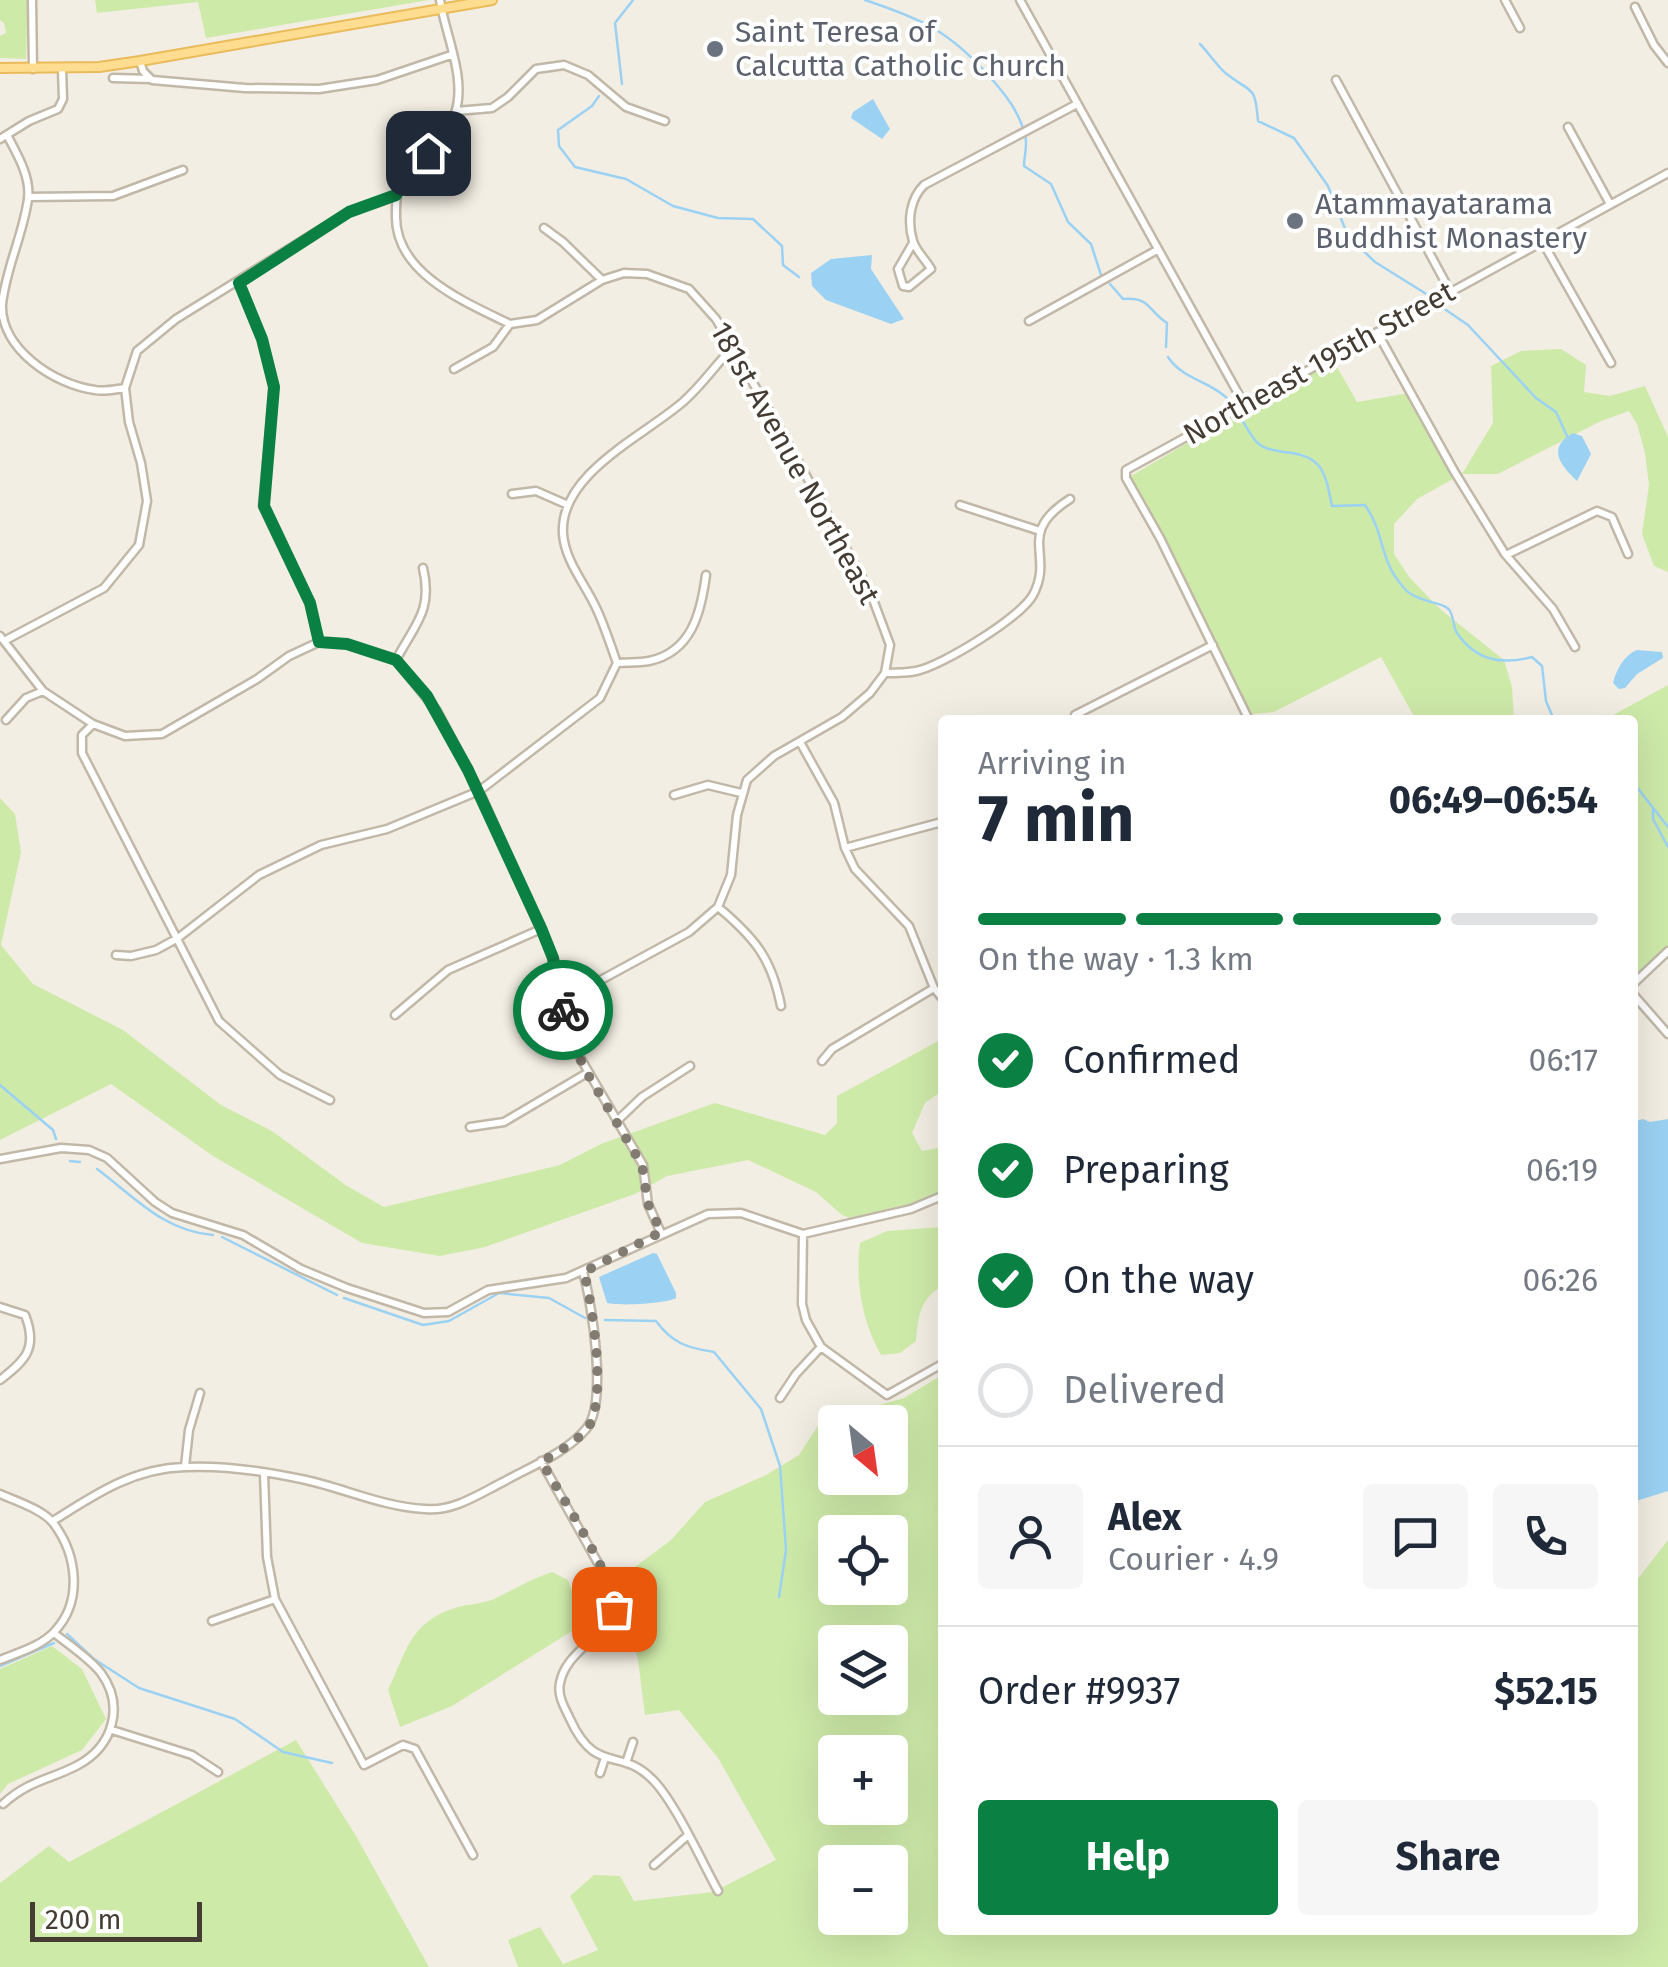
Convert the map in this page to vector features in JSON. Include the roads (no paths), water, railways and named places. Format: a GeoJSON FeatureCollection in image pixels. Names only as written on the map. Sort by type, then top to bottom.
{"type":"FeatureCollection","features":[{"type":"Feature","properties":{"kind":"main road"},"geometry":{"type":"LineString","coordinates":[[0,68],[62,69],[140,62],[440,4],[492,0]]}},
{"type":"Feature","properties":{"kind":"street"},"geometry":{"type":"LineString","coordinates":[[32,0],[32,69]]}},
{"type":"Feature","properties":{"kind":"street"},"geometry":{"type":"LineString","coordinates":[[1020,0],[1244,404]]}},
{"type":"Feature","properties":{"kind":"street"},"geometry":{"type":"LineString","coordinates":[[1505,0],[1520,28]]}},
{"type":"Feature","properties":{"kind":"street"},"geometry":{"type":"LineString","coordinates":[[440,4],[458,94],[456,111],[447,130],[407,174],[396,195],[395,234],[416,268],[468,303],[510,324],[537,320],[602,280],[544,228]]}},
{"type":"Feature","properties":{"kind":"street"},"geometry":{"type":"LineString","coordinates":[[1635,8],[1668,63]]}},
{"type":"Feature","properties":{"kind":"street"},"geometry":{"type":"LineString","coordinates":[[113,78],[319,89],[377,80],[452,55]]}},
{"type":"Feature","properties":{"kind":"street"},"geometry":{"type":"LineString","coordinates":[[140,62],[142,71],[152,80]]}},
{"type":"Feature","properties":{"kind":"street"},"geometry":{"type":"LineString","coordinates":[[456,111],[492,108],[536,70],[564,64],[588,75],[626,107],[665,121]]}},
{"type":"Feature","properties":{"kind":"street"},"geometry":{"type":"LineString","coordinates":[[62,69],[63,98],[58,109],[3,137],[26,176],[28,197],[2,305],[2,320],[38,367],[59,380],[96,391],[125,388]]}},
{"type":"Feature","properties":{"kind":"street"},"geometry":{"type":"LineString","coordinates":[[1336,80],[1450,292]]}},
{"type":"Feature","properties":{"kind":"street"},"geometry":{"type":"LineString","coordinates":[[913,243],[931,270],[909,287],[903,286],[898,269],[913,243],[914,195],[924,185],[1077,104]]}},
{"type":"Feature","properties":{"kind":"street"},"geometry":{"type":"LineString","coordinates":[[1568,127],[1610,204]]}},
{"type":"Feature","properties":{"kind":"street"},"geometry":{"type":"LineString","coordinates":[[28,197],[113,196],[182,170]]}},
{"type":"Feature","properties":{"kind":"street","name":"Northeast 195th Street"},"geometry":{"type":"LineString","coordinates":[[1212,645],[1126,478],[1128,467],[1668,173]]}},
{"type":"Feature","properties":{"kind":"street"},"geometry":{"type":"LineString","coordinates":[[396,195],[349,212],[154,336],[137,351],[125,388],[128,422],[141,462],[146,501],[139,545],[112,580],[90,597],[2,638],[43,691],[93,724],[124,736],[162,734],[257,679],[288,656],[319,642],[360,648],[396,660],[437,711],[479,791],[553,958],[572,1042],[642,1165],[648,1204],[661,1232]]}},
{"type":"Feature","properties":{"kind":"street"},"geometry":{"type":"LineString","coordinates":[[1542,242],[1611,363]]}},
{"type":"Feature","properties":{"kind":"street"},"geometry":{"type":"LineString","coordinates":[[1029,321],[1157,250]]}},
{"type":"Feature","properties":{"kind":"street","name":"181st Avenue Northeast"},"geometry":{"type":"LineString","coordinates":[[602,280],[624,273],[647,274],[690,289],[716,318],[871,594],[890,644],[885,673]]}},
{"type":"Feature","properties":{"kind":"street"},"geometry":{"type":"LineString","coordinates":[[239,283],[262,339],[274,387],[264,506],[310,603],[319,642]]}},
{"type":"Feature","properties":{"kind":"street"},"geometry":{"type":"LineString","coordinates":[[454,369],[493,347],[510,324]]}},
{"type":"Feature","properties":{"kind":"street"},"geometry":{"type":"LineString","coordinates":[[1377,332],[1506,555],[1553,609],[1574,647]]}},
{"type":"Feature","properties":{"kind":"street"},"geometry":{"type":"LineString","coordinates":[[116,955],[156,950],[178,938],[259,875],[322,845],[387,829],[479,791],[600,698],[617,663],[597,610],[570,558],[563,533],[568,505],[602,459],[647,431],[687,398],[731,349]]}},
{"type":"Feature","properties":{"kind":"street"},"geometry":{"type":"LineString","coordinates":[[512,494],[536,491],[568,505]]}},
{"type":"Feature","properties":{"kind":"street"},"geometry":{"type":"LineString","coordinates":[[560,994],[600,981],[689,932],[718,907],[731,875],[747,780],[759,768],[856,706],[885,673],[916,671],[935,664],[975,642],[1019,610],[1032,597],[1037,584],[1040,531],[1049,513],[1070,499]]}},
{"type":"Feature","properties":{"kind":"street"},"geometry":{"type":"LineString","coordinates":[[960,505],[1040,531]]}},
{"type":"Feature","properties":{"kind":"street"},"geometry":{"type":"LineString","coordinates":[[1506,555],[1597,511],[1612,516],[1628,554]]}},
{"type":"Feature","properties":{"kind":"street"},"geometry":{"type":"LineString","coordinates":[[396,660],[425,610],[423,568]]}},
{"type":"Feature","properties":{"kind":"street"},"geometry":{"type":"LineString","coordinates":[[617,663],[648,662],[680,646],[698,618],[706,575]]}},
{"type":"Feature","properties":{"kind":"street"},"geometry":{"type":"LineString","coordinates":[[1075,715],[1212,645],[1247,715]]}},
{"type":"Feature","properties":{"kind":"street"},"geometry":{"type":"LineString","coordinates":[[6,720],[26,698],[43,691]]}},
{"type":"Feature","properties":{"kind":"street"},"geometry":{"type":"LineString","coordinates":[[93,724],[82,735],[82,753],[219,1020],[280,1076],[330,1100]]}},
{"type":"Feature","properties":{"kind":"street"},"geometry":{"type":"LineString","coordinates":[[800,742],[834,802],[845,848],[862,877],[909,926],[938,993]]}},
{"type":"Feature","properties":{"kind":"street"},"geometry":{"type":"LineString","coordinates":[[674,795],[708,785],[742,793]]}},
{"type":"Feature","properties":{"kind":"street"},"geometry":{"type":"LineString","coordinates":[[845,848],[938,823]]}},
{"type":"Feature","properties":{"kind":"street"},"geometry":{"type":"LineString","coordinates":[[718,907],[738,924],[774,972],[781,1006]]}},
{"type":"Feature","properties":{"kind":"street"},"geometry":{"type":"LineString","coordinates":[[395,1014],[448,970],[541,928]]}},
{"type":"Feature","properties":{"kind":"street"},"geometry":{"type":"LineString","coordinates":[[1638,980],[1668,950]]}},
{"type":"Feature","properties":{"kind":"street"},"geometry":{"type":"LineString","coordinates":[[822,1061],[832,1049],[934,988]]}},
{"type":"Feature","properties":{"kind":"street"},"geometry":{"type":"LineString","coordinates":[[1638,1000],[1668,1034]]}},
{"type":"Feature","properties":{"kind":"street"},"geometry":{"type":"LineString","coordinates":[[618,1120],[642,1097],[690,1066]]}},
{"type":"Feature","properties":{"kind":"street"},"geometry":{"type":"LineString","coordinates":[[470,1127],[504,1122],[587,1073]]}},
{"type":"Feature","properties":{"kind":"street"},"geometry":{"type":"LineString","coordinates":[[0,1159],[60,1148],[89,1150],[102,1156],[172,1213],[243,1235],[301,1269],[424,1313],[448,1312],[488,1290],[584,1272],[661,1232],[708,1214],[742,1213],[803,1234],[912,1209],[938,1198]]}},
{"type":"Feature","properties":{"kind":"street"},"geometry":{"type":"LineString","coordinates":[[803,1234],[802,1304],[821,1347],[887,1394],[938,1366]]}},
{"type":"Feature","properties":{"kind":"street"},"geometry":{"type":"LineString","coordinates":[[53,1520],[102,1490],[142,1472],[185,1466],[304,1480],[390,1504],[429,1510],[458,1505],[542,1462],[590,1426],[596,1404],[594,1310],[584,1272]]}},
{"type":"Feature","properties":{"kind":"street"},"geometry":{"type":"LineString","coordinates":[[0,1380],[27,1356],[32,1334],[25,1315],[4,1309]]}},
{"type":"Feature","properties":{"kind":"street"},"geometry":{"type":"LineString","coordinates":[[780,1398],[821,1347]]}},
{"type":"Feature","properties":{"kind":"street"},"geometry":{"type":"LineString","coordinates":[[185,1466],[189,1430],[200,1392]]}},
{"type":"Feature","properties":{"kind":"street"},"geometry":{"type":"LineString","coordinates":[[542,1462],[608,1581],[616,1603],[600,1634],[561,1677],[559,1690],[580,1740],[591,1752],[626,1763],[653,1780],[718,1891]]}},
{"type":"Feature","properties":{"kind":"street"},"geometry":{"type":"LineString","coordinates":[[264,1474],[267,1557],[275,1599],[364,1765],[403,1745],[415,1749],[473,1854]]}},
{"type":"Feature","properties":{"kind":"street"},"geometry":{"type":"LineString","coordinates":[[0,1494],[53,1520],[68,1552],[75,1587],[54,1633],[0,1660]]}},
{"type":"Feature","properties":{"kind":"street"},"geometry":{"type":"LineString","coordinates":[[212,1621],[275,1599]]}},
{"type":"Feature","properties":{"kind":"street"},"geometry":{"type":"LineString","coordinates":[[3,1804],[21,1787],[89,1758],[112,1730],[112,1698],[107,1684],[98,1670],[54,1633]]}},
{"type":"Feature","properties":{"kind":"street"},"geometry":{"type":"LineString","coordinates":[[112,1730],[192,1755],[218,1772]]}},
{"type":"Feature","properties":{"kind":"street"},"geometry":{"type":"LineString","coordinates":[[626,1763],[633,1742]]}},
{"type":"Feature","properties":{"kind":"street"},"geometry":{"type":"LineString","coordinates":[[600,1773],[606,1758]]}},
{"type":"Feature","properties":{"kind":"street"},"geometry":{"type":"LineString","coordinates":[[654,1865],[687,1836]]}},
{"type":"Feature","properties":{"kind":"water"},"geometry":{"type":"Polygon","coordinates":[[[873,99],[890,129],[882,139],[851,118],[853,112],[873,99]]]}},
{"type":"Feature","properties":{"kind":"water"},"geometry":{"type":"Polygon","coordinates":[[[872,255],[871,269],[904,319],[891,324],[826,300],[812,286],[811,273],[831,259],[872,255]]]}},
{"type":"Feature","properties":{"kind":"water"},"geometry":{"type":"Polygon","coordinates":[[[1573,433],[1582,436],[1591,454],[1577,481],[1562,463],[1558,451],[1573,433]]]}},
{"type":"Feature","properties":{"kind":"water"},"geometry":{"type":"Polygon","coordinates":[[[1637,650],[1662,652],[1663,658],[1619,689],[1613,683],[1616,673],[1624,659],[1637,650]]]}},
{"type":"Feature","properties":{"kind":"water"},"geometry":{"type":"Polygon","coordinates":[[[1668,1119],[1668,1491],[1638,1500],[1638,1120],[1668,1119]]]}},
{"type":"Feature","properties":{"kind":"water"},"geometry":{"type":"Polygon","coordinates":[[[657,1254],[676,1298],[642,1304],[607,1303],[599,1277],[657,1254]]]}},
{"type":"Feature","properties":{"kind":"waterway"},"geometry":{"type":"LineString","coordinates":[[622,84],[615,23],[633,0]]}},
{"type":"Feature","properties":{"kind":"waterway"},"geometry":{"type":"LineString","coordinates":[[865,0],[933,28],[961,48],[995,83],[1022,126],[1026,143],[1024,166],[1051,184],[1068,222],[1091,244],[1101,275]]}},
{"type":"Feature","properties":{"kind":"waterway"},"geometry":{"type":"LineString","coordinates":[[1200,44],[1225,72],[1251,92],[1258,121],[1294,138],[1328,186],[1348,236],[1375,262],[1428,295]]}},
{"type":"Feature","properties":{"kind":"waterway"},"geometry":{"type":"LineString","coordinates":[[599,96],[592,106],[558,130],[559,146],[575,167],[626,179],[673,206],[718,218],[753,219],[782,246],[783,265],[799,277]]}},
{"type":"Feature","properties":{"kind":"waterway"},"geometry":{"type":"LineString","coordinates":[[1110,284],[1123,299],[1144,302],[1167,323],[1166,347]]}},
{"type":"Feature","properties":{"kind":"waterway"},"geometry":{"type":"LineString","coordinates":[[1443,308],[1468,325],[1536,398],[1556,412],[1567,436]]}},
{"type":"Feature","properties":{"kind":"waterway"},"geometry":{"type":"LineString","coordinates":[[1168,357],[1181,371],[1230,401]]}},
{"type":"Feature","properties":{"kind":"waterway"},"geometry":{"type":"LineString","coordinates":[[1241,418],[1260,445],[1314,461],[1324,474],[1332,506],[1365,505],[1386,557],[1404,588],[1416,597],[1447,608],[1457,633],[1473,650],[1500,660],[1532,657],[1542,666],[1546,701],[1552,715]]}},
{"type":"Feature","properties":{"kind":"waterway"},"geometry":{"type":"LineString","coordinates":[[1638,789],[1668,827]]}},
{"type":"Feature","properties":{"kind":"waterway"},"geometry":{"type":"LineString","coordinates":[[1653,808],[1653,819],[1668,847]]}},
{"type":"Feature","properties":{"kind":"waterway"},"geometry":{"type":"LineString","coordinates":[[0,1085],[53,1130],[56,1139]]}},
{"type":"Feature","properties":{"kind":"waterway"},"geometry":{"type":"LineString","coordinates":[[70,1161],[80,1162]]}},
{"type":"Feature","properties":{"kind":"waterway"},"geometry":{"type":"LineString","coordinates":[[97,1169],[164,1220],[213,1235]]}},
{"type":"Feature","properties":{"kind":"waterway"},"geometry":{"type":"LineString","coordinates":[[222,1237],[337,1295]]}},
{"type":"Feature","properties":{"kind":"waterway"},"geometry":{"type":"LineString","coordinates":[[344,1298],[423,1325],[449,1321],[499,1293],[549,1298],[585,1318]]}},
{"type":"Feature","properties":{"kind":"waterway"},"geometry":{"type":"LineString","coordinates":[[605,1320],[656,1321],[681,1343],[714,1352],[761,1409],[780,1466],[786,1550],[779,1597]]}},
{"type":"Feature","properties":{"kind":"waterway"},"geometry":{"type":"LineString","coordinates":[[67,1634],[94,1659],[139,1688],[235,1719],[283,1752],[332,1763]]}},
{"type":"Feature","properties":{"kind":"waterway"},"geometry":{"type":"LineString","coordinates":[[0,1666],[54,1643]]}},
{"type":"Feature","properties":{"kind":"place","name":"Saint Teresa of Calcutta Catholic Church"},"geometry":{"type":"Point","coordinates":[715,49]}},
{"type":"Feature","properties":{"kind":"place","name":"Atammayatarama Buddhist Monastery"},"geometry":{"type":"Point","coordinates":[1295,221]}}]}
